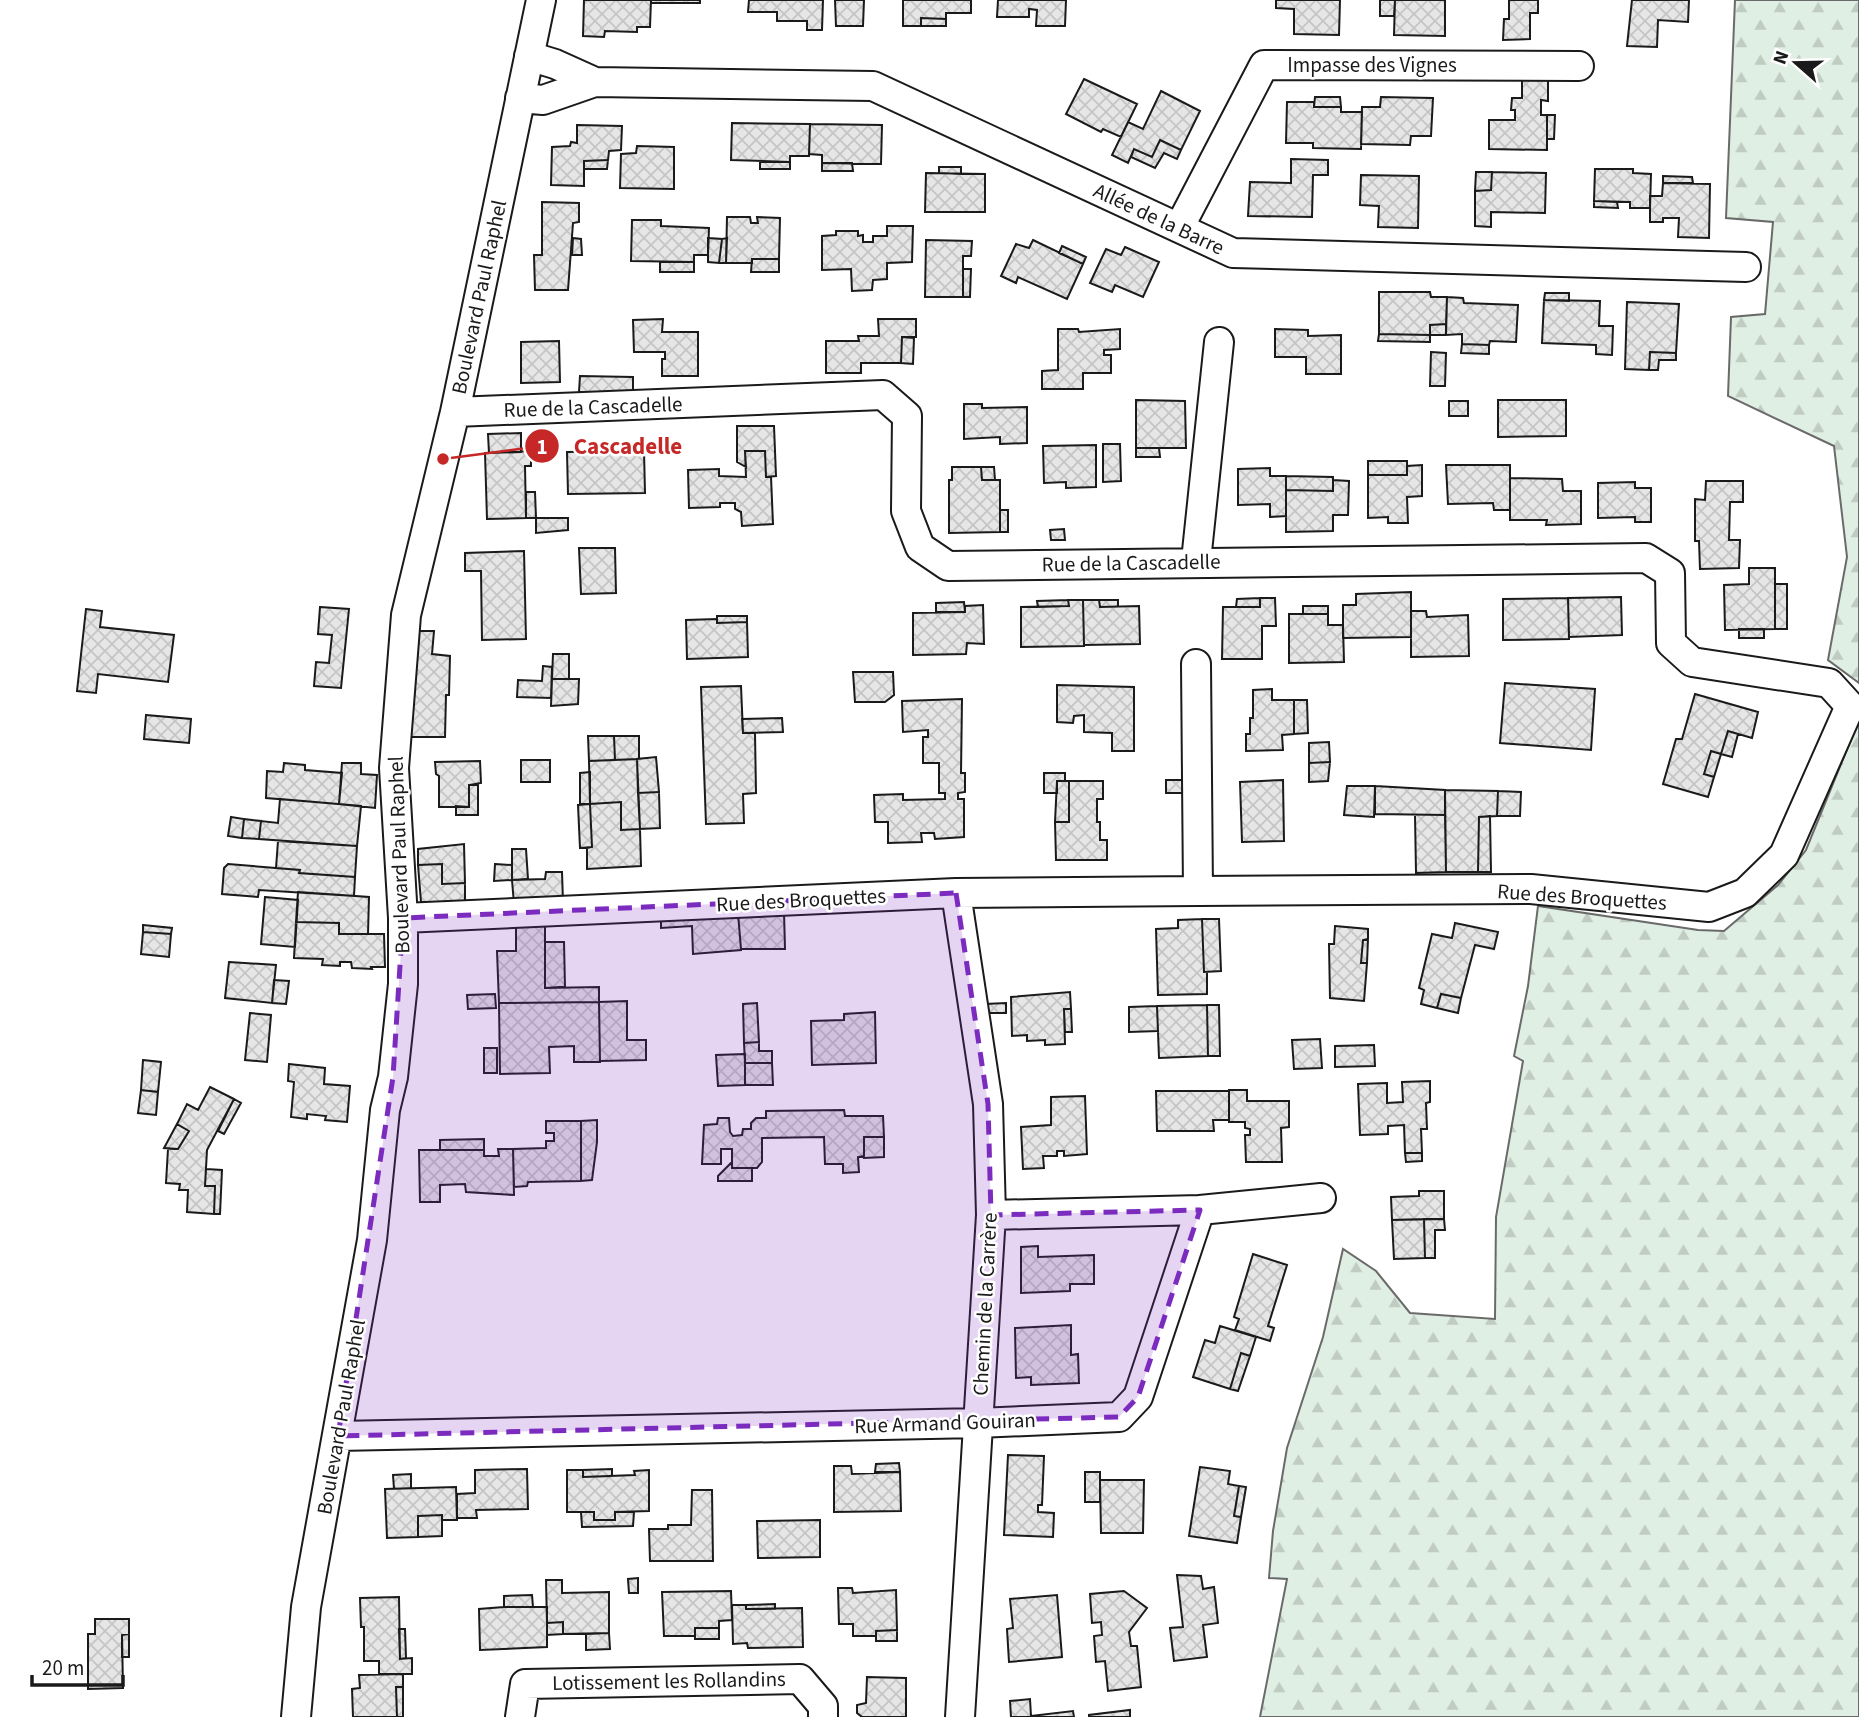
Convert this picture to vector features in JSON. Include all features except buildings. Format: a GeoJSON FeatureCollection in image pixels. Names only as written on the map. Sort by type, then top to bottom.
{"type":"FeatureCollection","features":[{"type":"Feature","properties":{"kind":"street","name":"Boulevard Paul Raphel"},"geometry":{"type":"LineString","coordinates":[[296,1717],[306,1607],[372,1240],[385,1110],[393,1077],[403,984],[403,918],[394,768],[407,615],[454,412],[541,0]]}},
{"type":"Feature","properties":{"kind":"street","name":"Allée de la Barre"},"geometry":{"type":"LineString","coordinates":[[529,56],[595,82]]}},
{"type":"Feature","properties":{"kind":"street","name":"Impasse des Vignes"},"geometry":{"type":"LineString","coordinates":[[1179,228],[1264,65],[1579,66]]}},
{"type":"Feature","properties":{"kind":"street","name":"Allée de la Barre"},"geometry":{"type":"LineString","coordinates":[[520,98],[543,100],[595,82],[873,86],[1233,253],[1746,267]]}},
{"type":"Feature","properties":{"kind":"street"},"geometry":{"type":"LineString","coordinates":[[1196,561],[1219,342]]}},
{"type":"Feature","properties":{"kind":"street","name":"Rue de la Cascadelle"},"geometry":{"type":"LineString","coordinates":[[454,412],[883,395],[907,416],[906,511],[920,547],[948,566],[1196,561],[1646,558],[1670,573],[1671,643],[1692,662],[1829,683],[1850,706]]}},
{"type":"Feature","properties":{"kind":"street"},"geometry":{"type":"LineString","coordinates":[[1196,664],[1198,891]]}},
{"type":"Feature","properties":{"kind":"street","name":"Rue des Broquettes"},"geometry":{"type":"LineString","coordinates":[[403,918],[956,893],[1531,889],[1709,907],[1745,893],[1784,855],[1850,706]]}},
{"type":"Feature","properties":{"kind":"street","name":"Chemin de la Carrère"},"geometry":{"type":"LineString","coordinates":[[956,893],[988,1104],[991,1215],[960,1717]]}},
{"type":"Feature","properties":{"kind":"street"},"geometry":{"type":"LineString","coordinates":[[991,1215],[1200,1210],[1321,1198]]}},
{"type":"Feature","properties":{"kind":"street","name":"Rue Armand Gouiran"},"geometry":{"type":"LineString","coordinates":[[338,1436],[1119,1418],[1138,1397],[1200,1210]]}},
{"type":"Feature","properties":{"kind":"street","name":"Lotissement les Rollandins"},"geometry":{"type":"LineString","coordinates":[[520,1717],[524,1684],[800,1679],[823,1706],[823,1717]]}},
{"type":"Feature","properties":{"kind":"highlighted area"},"geometry":{"type":"Polygon","coordinates":[[[956,893],[988,1104],[991,1215],[1200,1210],[1138,1397],[1119,1417],[338,1436],[393,1077],[403,918],[956,893]]]}},
{"type":"Feature","properties":{"kind":"green space"},"geometry":{"type":"Polygon","coordinates":[[[1735,0],[1859,0],[1859,683],[1828,660],[1847,557],[1834,446],[1728,396],[1731,317],[1765,314],[1773,222],[1726,218],[1735,0]]]}},
{"type":"Feature","properties":{"kind":"green space"},"geometry":{"type":"Polygon","coordinates":[[[1859,720],[1859,1717],[1260,1717],[1287,1579],[1269,1578],[1273,1531],[1287,1448],[1323,1337],[1343,1249],[1376,1271],[1410,1313],[1495,1319],[1496,1217],[1523,1061],[1514,1056],[1528,986],[1538,906],[1698,930],[1724,931],[1778,885],[1806,850],[1859,720]]]}},
{"type":"Feature","properties":{"kind":"place","name":"Cascadelle"},"geometry":{"type":"Point","coordinates":[443,459]}}]}
